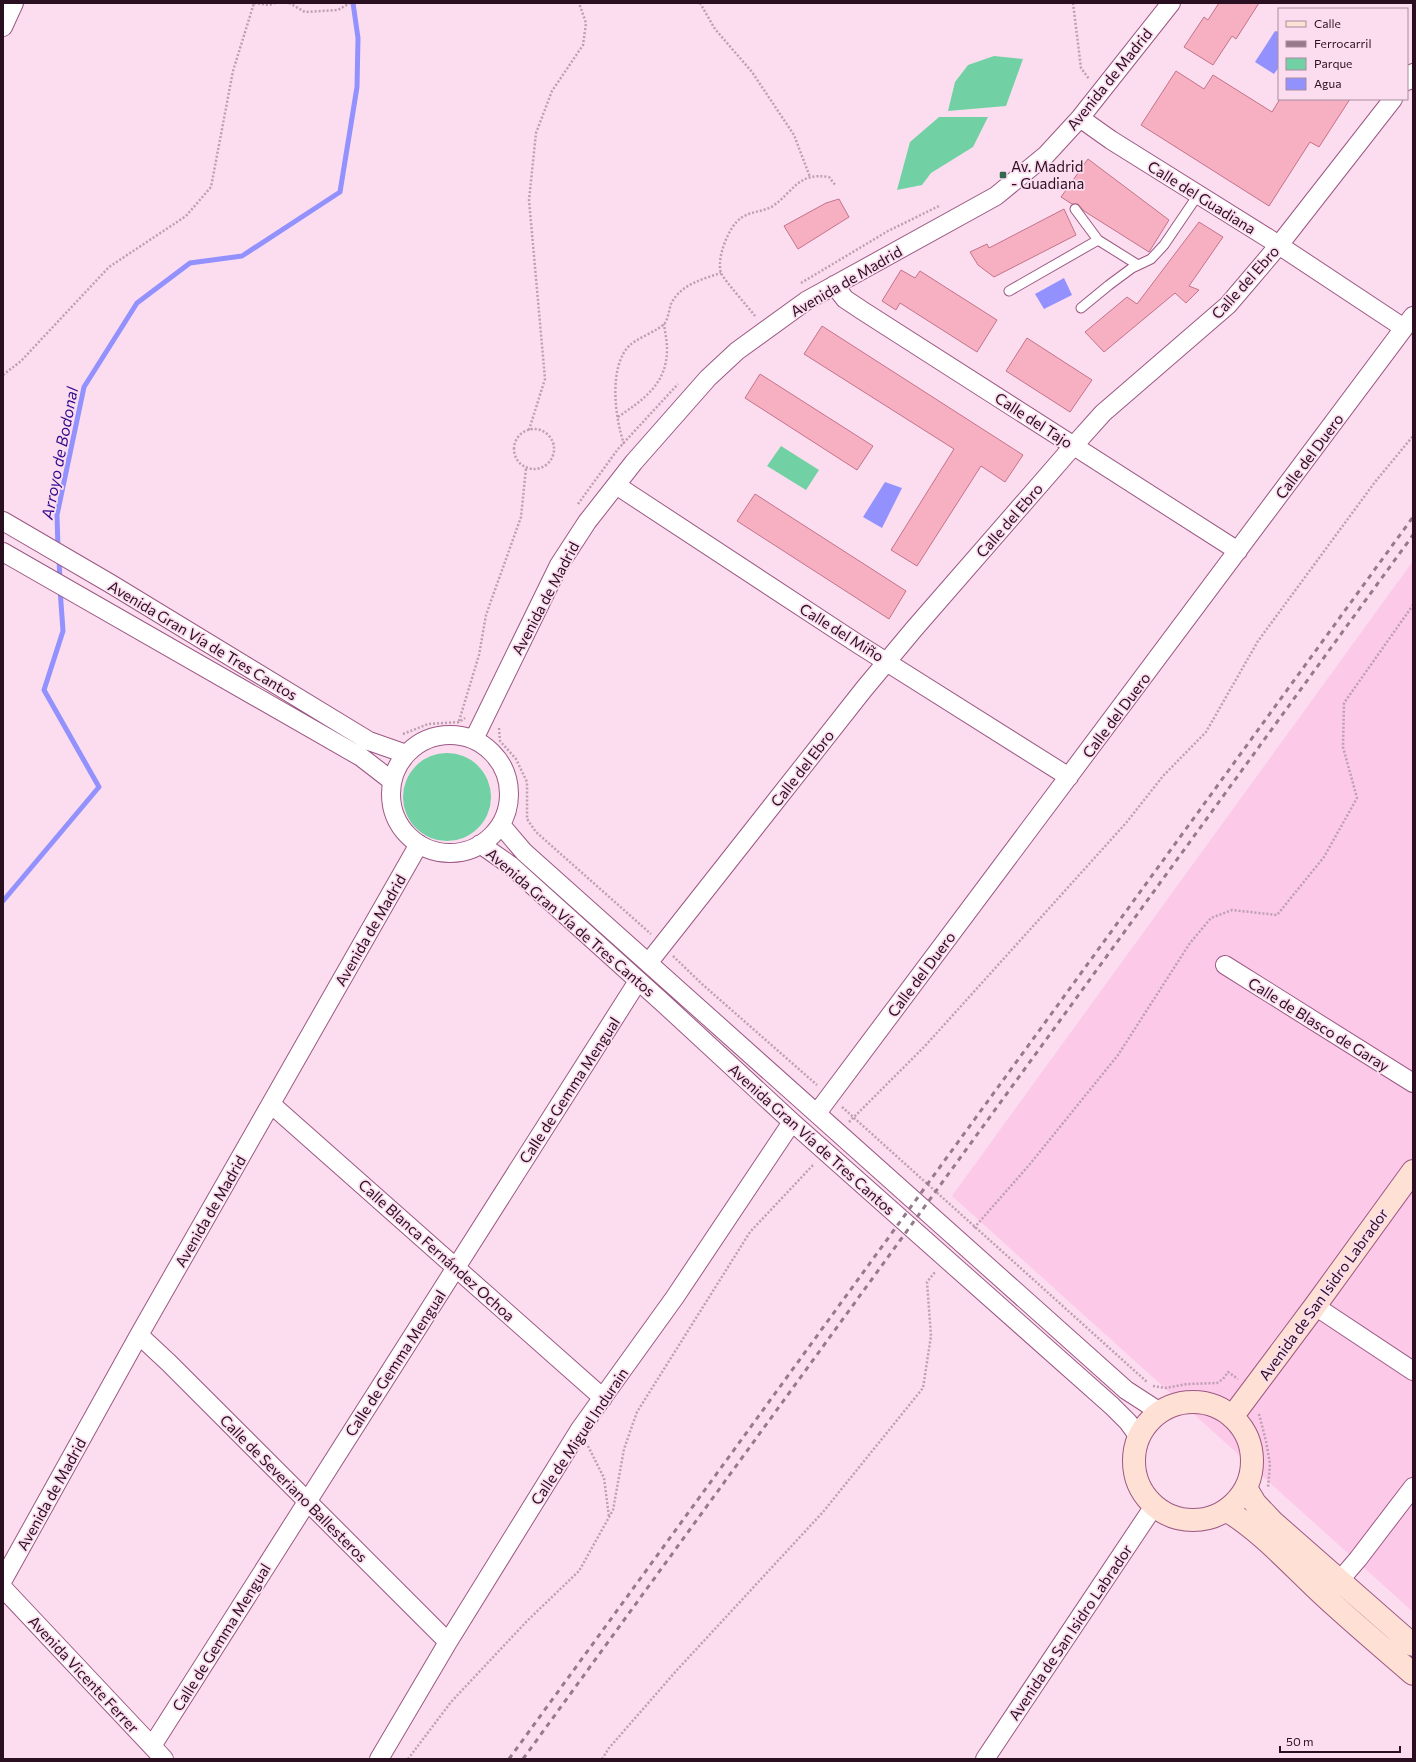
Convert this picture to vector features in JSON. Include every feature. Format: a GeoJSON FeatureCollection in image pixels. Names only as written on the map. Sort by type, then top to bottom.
{"type":"FeatureCollection","features":[{"type":"Feature","properties":{"kind":"street"},"geometry":{"type":"LineString","coordinates":[[3,27],[14,3]]}},
{"type":"Feature","properties":{"kind":"street","name":"Avenida de Madrid"},"geometry":{"type":"LineString","coordinates":[[474,739],[560,565],[587,522],[634,462],[708,378],[737,352],[806,302],[996,196],[1046,155],[1080,118],[1171,3]]}},
{"type":"Feature","properties":{"kind":"street","name":"Calle del Ebro"},"geometry":{"type":"LineString","coordinates":[[649,962],[887,661],[1074,445],[1103,414],[1228,305],[1279,245],[1392,100]]}},
{"type":"Feature","properties":{"kind":"street","name":"Calle del Guadiana"},"geometry":{"type":"LineString","coordinates":[[1080,118],[1102,134],[1198,195],[1409,322]]}},
{"type":"Feature","properties":{"kind":"street","name":"Calle del Tajo"},"geometry":{"type":"LineString","coordinates":[[834,286],[845,299],[1238,551]]}},
{"type":"Feature","properties":{"kind":"street","name":"Calle del Duero"},"geometry":{"type":"LineString","coordinates":[[817,1113],[1409,322]]}},
{"type":"Feature","properties":{"kind":"street","name":"Calle del Miño"},"geometry":{"type":"LineString","coordinates":[[616,484],[858,644],[1069,777]]}},
{"type":"Feature","properties":{"kind":"street","name":"Avenida Gran Vía de Tres Cantos"},"geometry":{"type":"LineString","coordinates":[[3,521],[112,584],[369,741],[406,754]]}},
{"type":"Feature","properties":{"kind":"street","name":"Avenida Gran Vía de Tres Cantos"},"geometry":{"type":"LineString","coordinates":[[3,552],[361,757],[392,781]]}},
{"type":"Feature","properties":{"kind":"street"},"geometry":{"type":"LineString","coordinates":[[453,734],[474,739],[498,758],[506,774],[509,797],[507,809],[501,825],[492,836],[465,851],[448,853],[432,850],[419,844],[404,831],[395,816],[391,799],[392,781],[397,767],[406,754],[419,743],[435,736],[453,734]]}},
{"type":"Feature","properties":{"kind":"street","name":"Avenida Gran Vía de Tres Cantos"},"geometry":{"type":"LineString","coordinates":[[501,825],[524,852],[649,962],[1126,1390],[1160,1412]]}},
{"type":"Feature","properties":{"kind":"street","name":"Avenida de Madrid"},"geometry":{"type":"LineString","coordinates":[[3,1580],[139,1335],[419,844]]}},
{"type":"Feature","properties":{"kind":"street","name":"Avenida Gran Vía de Tres Cantos"},"geometry":{"type":"LineString","coordinates":[[480,844],[510,866],[792,1122],[1112,1406],[1128,1422],[1139,1437]]}},
{"type":"Feature","properties":{"kind":"street","name":"Calle de Blasco de Garay"},"geometry":{"type":"LineString","coordinates":[[1225,965],[1413,1083]]}},
{"type":"Feature","properties":{"kind":"street","name":"Calle de Gemma Mengual"},"geometry":{"type":"LineString","coordinates":[[152,1746],[638,981]]}},
{"type":"Feature","properties":{"kind":"street","name":"Calle Blanca Fernández Ochoa"},"geometry":{"type":"LineString","coordinates":[[271,1104],[457,1267],[603,1398]]}},
{"type":"Feature","properties":{"kind":"street","name":"Calle de Miguel Indurain"},"geometry":{"type":"LineString","coordinates":[[379,1759],[448,1642],[580,1429],[675,1298],[792,1122]]}},
{"type":"Feature","properties":{"kind":"street","name":"Avenida de San Isidro Labrador"},"geometry":{"type":"LineString","coordinates":[[1232,1417],[1413,1171]]}},
{"type":"Feature","properties":{"kind":"street"},"geometry":{"type":"LineString","coordinates":[[1315,1306],[1413,1371]]}},
{"type":"Feature","properties":{"kind":"street","name":"Calle de Severiano Ballesteros"},"geometry":{"type":"LineString","coordinates":[[139,1335],[448,1642]]}},
{"type":"Feature","properties":{"kind":"street"},"geometry":{"type":"LineString","coordinates":[[1197,1402],[1216,1406],[1232,1417],[1245,1432],[1252,1450],[1252,1469],[1246,1488],[1238,1500],[1226,1510],[1209,1518],[1189,1520],[1170,1516],[1154,1506],[1142,1491],[1135,1474],[1134,1455],[1139,1437],[1148,1423],[1160,1412],[1178,1404],[1197,1402]]}},
{"type":"Feature","properties":{"kind":"street"},"geometry":{"type":"LineString","coordinates":[[1340,1580],[1413,1487]]}},
{"type":"Feature","properties":{"kind":"street"},"geometry":{"type":"LineString","coordinates":[[1246,1488],[1255,1503],[1273,1522],[1413,1645]]}},
{"type":"Feature","properties":{"kind":"street","name":"Avenida de San Isidro Labrador"},"geometry":{"type":"LineString","coordinates":[[985,1759],[1154,1506]]}},
{"type":"Feature","properties":{"kind":"street"},"geometry":{"type":"LineString","coordinates":[[1226,1510],[1241,1519],[1323,1596],[1413,1674]]}},
{"type":"Feature","properties":{"kind":"street","name":"Avenida Vicente Ferrer"},"geometry":{"type":"LineString","coordinates":[[3,1588],[164,1759]]}},
{"type":"Feature","properties":{"kind":"lane"},"geometry":{"type":"LineString","coordinates":[[1081,308],[1109,285],[1138,265],[1151,259],[1164,245],[1198,195]]}},
{"type":"Feature","properties":{"kind":"lane"},"geometry":{"type":"LineString","coordinates":[[1075,209],[1098,240],[1138,265]]}},
{"type":"Feature","properties":{"kind":"lane"},"geometry":{"type":"LineString","coordinates":[[1009,291],[1098,240]]}},
{"type":"Feature","properties":{"kind":"path"},"geometry":{"type":"LineString","coordinates":[[3,375],[21,361],[109,267],[186,216],[211,187],[233,71],[254,3],[269,5],[275,3]]}},
{"type":"Feature","properties":{"kind":"path"},"geometry":{"type":"LineString","coordinates":[[289,3],[305,12],[338,10],[350,3]]}},
{"type":"Feature","properties":{"kind":"path"},"geometry":{"type":"LineString","coordinates":[[529,430],[545,379],[529,200],[536,133],[552,92],[584,45],[586,23],[579,3]]}},
{"type":"Feature","properties":{"kind":"path"},"geometry":{"type":"LineString","coordinates":[[700,3],[715,29],[752,72],[794,135],[810,177]]}},
{"type":"Feature","properties":{"kind":"path"},"geometry":{"type":"LineString","coordinates":[[1073,3],[1081,68],[1091,82],[1101,90]]}},
{"type":"Feature","properties":{"kind":"path"},"geometry":{"type":"LineString","coordinates":[[755,316],[721,273],[723,249],[732,226],[741,218],[772,206],[801,180],[810,177],[829,177],[836,186]]}},
{"type":"Feature","properties":{"kind":"path"},"geometry":{"type":"LineString","coordinates":[[796,286],[888,231],[940,206]]}},
{"type":"Feature","properties":{"kind":"path"},"geometry":{"type":"LineString","coordinates":[[618,417],[654,389],[661,378],[667,350],[664,324],[674,298],[680,291],[694,282],[721,273]]}},
{"type":"Feature","properties":{"kind":"path"},"geometry":{"type":"LineString","coordinates":[[750,319],[761,312]]}},
{"type":"Feature","properties":{"kind":"path"},"geometry":{"type":"LineString","coordinates":[[634,462],[624,444],[618,417],[616,379],[618,365],[622,355],[630,346],[664,324]]}},
{"type":"Feature","properties":{"kind":"path"},"geometry":{"type":"LineString","coordinates":[[576,507],[624,444],[679,383]]}},
{"type":"Feature","properties":{"kind":"path"},"geometry":{"type":"LineString","coordinates":[[529,430],[542,431],[552,439],[554,452],[550,463],[538,469],[526,468],[518,462],[514,452],[515,443],[521,435],[529,430]]}},
{"type":"Feature","properties":{"kind":"path"},"geometry":{"type":"LineString","coordinates":[[840,1133],[853,1117],[925,1046],[1126,823],[1163,776],[1206,732],[1258,641],[1376,482],[1413,436]]}},
{"type":"Feature","properties":{"kind":"path"},"geometry":{"type":"LineString","coordinates":[[458,722],[479,655],[486,615],[521,517],[526,468]]}},
{"type":"Feature","properties":{"kind":"path"},"geometry":{"type":"LineString","coordinates":[[960,1242],[1030,1164],[1118,1055],[1190,943],[1211,918],[1232,910],[1277,916],[1324,857],[1357,798],[1343,747],[1344,704],[1413,605]]}},
{"type":"Feature","properties":{"kind":"path"},"geometry":{"type":"LineString","coordinates":[[400,734],[405,734],[428,724],[458,722],[468,716],[472,709],[488,711],[498,723],[500,741],[516,759],[527,782],[527,819],[536,832],[702,984],[853,1117],[1151,1386],[1166,1388],[1187,1384],[1217,1383],[1228,1372],[1266,1401],[1258,1415],[1266,1441],[1270,1464],[1268,1488],[1272,1492]]}},
{"type":"Feature","properties":{"kind":"path"},"geometry":{"type":"LineString","coordinates":[[408,1759],[451,1702],[527,1621],[579,1571],[613,1510],[624,1450],[637,1412],[750,1232],[802,1179],[825,1151]]}},
{"type":"Feature","properties":{"kind":"path"},"geometry":{"type":"LineString","coordinates":[[602,1759],[609,1748],[677,1670],[823,1512],[923,1388],[931,1336],[927,1282],[946,1259]]}},
{"type":"Feature","properties":{"kind":"path"},"geometry":{"type":"LineString","coordinates":[[580,1429],[604,1478],[609,1518]]}},
{"type":"Feature","properties":{"kind":"shaded area"},"geometry":{"type":"Polygon","coordinates":[[[1413,561],[1413,1612],[952,1196],[1413,561]]]}},
{"type":"Feature","properties":{"kind":"green space"},"geometry":{"type":"Polygon","coordinates":[[[994,56],[1023,59],[1006,106],[948,111],[955,82],[968,65],[994,56]]]}},
{"type":"Feature","properties":{"kind":"green space"},"geometry":{"type":"Polygon","coordinates":[[[939,117],[988,117],[973,147],[931,173],[922,185],[897,190],[910,142],[939,117]]]}},
{"type":"Feature","properties":{"kind":"green space"},"geometry":{"type":"Polygon","coordinates":[[[781,446],[819,470],[806,490],[767,466],[781,446]]]}},
{"type":"Feature","properties":{"kind":"green space"},"geometry":{"type":"Polygon","coordinates":[[[447,753],[464,757],[478,766],[487,780],[491,797],[487,814],[478,828],[464,837],[447,841],[430,837],[416,828],[407,814],[403,797],[407,780],[416,766],[430,757],[447,753]]]}},
{"type":"Feature","properties":{"kind":"water"},"geometry":{"type":"Polygon","coordinates":[[[1275,31],[1278,32],[1278,68],[1274,74],[1255,62],[1275,31]]]}},
{"type":"Feature","properties":{"kind":"water"},"geometry":{"type":"Polygon","coordinates":[[[1064,278],[1072,295],[1044,309],[1035,294],[1064,278]]]}},
{"type":"Feature","properties":{"kind":"water"},"geometry":{"type":"Polygon","coordinates":[[[885,482],[902,488],[882,528],[863,517],[885,482]]]}},
{"type":"Feature","properties":{"kind":"building"},"geometry":{"type":"Polygon","coordinates":[[[1219,3],[1259,3],[1236,39],[1232,36],[1213,65],[1184,47],[1204,17],[1208,20],[1219,3]]]}},
{"type":"Feature","properties":{"kind":"building"},"geometry":{"type":"Polygon","coordinates":[[[1176,71],[1204,89],[1213,75],[1272,112],[1279,100],[1349,100],[1319,147],[1310,142],[1269,206],[1141,125],[1176,71]]]}},
{"type":"Feature","properties":{"kind":"building"},"geometry":{"type":"Polygon","coordinates":[[[1088,159],[1169,220],[1149,252],[1084,211],[1078,204],[1072,204],[1061,197],[1088,159]]]}},
{"type":"Feature","properties":{"kind":"building"},"geometry":{"type":"Polygon","coordinates":[[[839,199],[849,217],[798,249],[784,226],[826,203],[839,199]]]}},
{"type":"Feature","properties":{"kind":"building"},"geometry":{"type":"Polygon","coordinates":[[[1064,209],[1076,235],[994,277],[978,265],[970,252],[987,244],[989,248],[1064,209]]]}},
{"type":"Feature","properties":{"kind":"building"},"geometry":{"type":"Polygon","coordinates":[[[1199,222],[1223,237],[1189,286],[1199,290],[1186,303],[1175,293],[1104,352],[1085,332],[1127,297],[1137,304],[1199,222]]]}},
{"type":"Feature","properties":{"kind":"building"},"geometry":{"type":"Polygon","coordinates":[[[901,270],[915,278],[920,271],[997,320],[977,352],[900,303],[896,310],[882,301],[901,270]]]}},
{"type":"Feature","properties":{"kind":"building"},"geometry":{"type":"Polygon","coordinates":[[[822,326],[1023,455],[1005,482],[981,466],[917,566],[891,550],[954,449],[804,354],[822,326]]]}},
{"type":"Feature","properties":{"kind":"building"},"geometry":{"type":"Polygon","coordinates":[[[1027,338],[1092,380],[1070,412],[1006,371],[1027,338]]]}},
{"type":"Feature","properties":{"kind":"building"},"geometry":{"type":"Polygon","coordinates":[[[760,374],[873,446],[857,470],[745,398],[760,374]]]}},
{"type":"Feature","properties":{"kind":"building"},"geometry":{"type":"Polygon","coordinates":[[[755,494],[906,591],[889,619],[737,521],[755,494]]]}},
{"type":"Feature","properties":{"kind":"waterway","name":"Arroyo de Bodonal"},"geometry":{"type":"LineString","coordinates":[[58,549],[57,515],[84,387],[137,303],[190,263],[242,256],[340,192],[357,87],[358,38],[353,3]]}},
{"type":"Feature","properties":{"kind":"waterway","name":"Arroyo de Bodonal"},"geometry":{"type":"LineString","coordinates":[[59,559],[60,581]]}},
{"type":"Feature","properties":{"kind":"waterway","name":"Arroyo de Bodonal"},"geometry":{"type":"LineString","coordinates":[[3,901],[99,787],[44,690],[63,631],[60,589]]}},
{"type":"Feature","properties":{"kind":"railway"},"geometry":{"type":"LineString","coordinates":[[509,1759],[1413,517]]}},
{"type":"Feature","properties":{"kind":"railway"},"geometry":{"type":"LineString","coordinates":[[523,1759],[1413,535]]}},
{"type":"Feature","properties":{"kind":"place","name":"Av. Madrid - Guadiana"},"geometry":{"type":"Point","coordinates":[1003,175]}}]}
